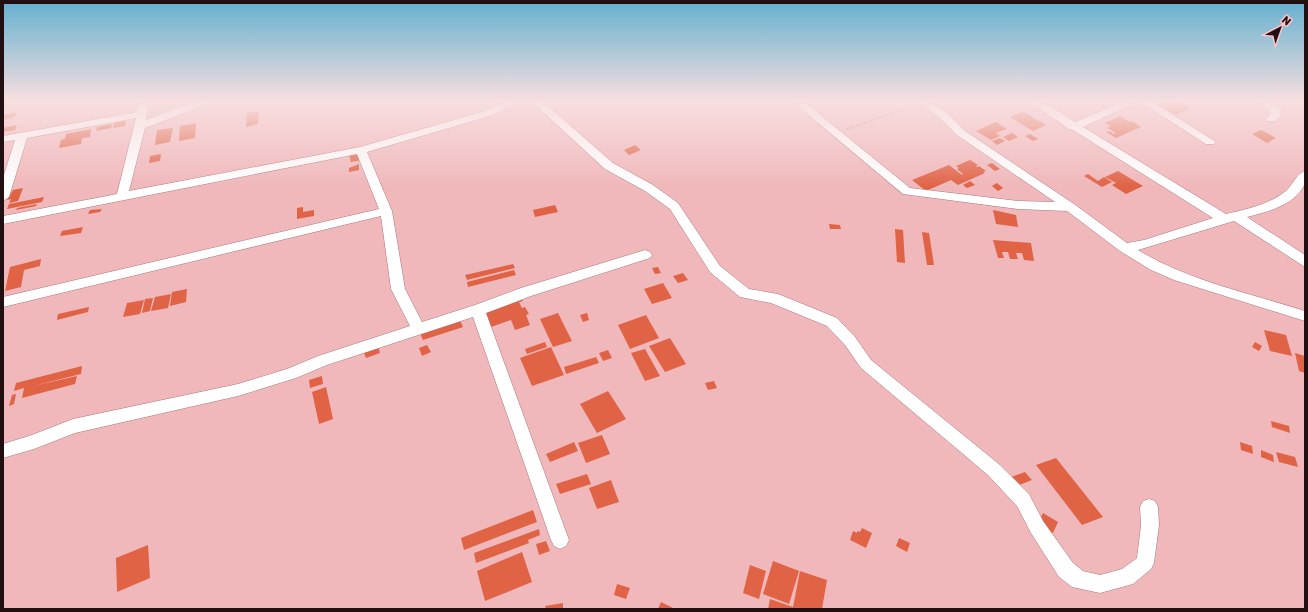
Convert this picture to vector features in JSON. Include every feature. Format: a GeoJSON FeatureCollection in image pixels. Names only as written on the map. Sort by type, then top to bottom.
{"type":"FeatureCollection","features":[{"type":"Feature","properties":{"kind":"street"},"geometry":{"type":"LineString","coordinates":[[3,139],[65,130]]}},
{"type":"Feature","properties":{"kind":"street"},"geometry":{"type":"LineString","coordinates":[[122,196],[139,130]]}},
{"type":"Feature","properties":{"kind":"street"},"geometry":{"type":"LineString","coordinates":[[3,220],[361,150],[432,130]]}},
{"type":"Feature","properties":{"kind":"street"},"geometry":{"type":"LineString","coordinates":[[569,130],[610,166],[649,188],[674,206],[715,269],[746,293],[773,298],[832,322],[850,341],[866,364],[994,470],[1023,500],[1037,527],[1066,570],[1079,580],[1100,584],[1126,577],[1144,563],[1150,525],[1149,507]]}},
{"type":"Feature","properties":{"kind":"street"},"geometry":{"type":"LineString","coordinates":[[833,130],[907,191],[1018,205],[1070,207]]}},
{"type":"Feature","properties":{"kind":"street"},"geometry":{"type":"LineString","coordinates":[[958,130],[1070,207],[1125,248],[1156,267],[1179,277],[1305,316]]}},
{"type":"Feature","properties":{"kind":"street"},"geometry":{"type":"LineString","coordinates":[[1077,130],[1230,218],[1252,225],[1305,262]]}},
{"type":"Feature","properties":{"kind":"street"},"geometry":{"type":"LineString","coordinates":[[1190,130],[1210,142]]}},
{"type":"Feature","properties":{"kind":"street"},"geometry":{"type":"LineString","coordinates":[[3,197],[22,135]]}},
{"type":"Feature","properties":{"kind":"street"},"geometry":{"type":"LineString","coordinates":[[361,150],[386,211],[398,289],[418,328]]}},
{"type":"Feature","properties":{"kind":"street"},"geometry":{"type":"LineString","coordinates":[[1125,248],[1145,244],[1270,207],[1291,193],[1305,176]]}},
{"type":"Feature","properties":{"kind":"street"},"geometry":{"type":"LineString","coordinates":[[3,302],[386,211]]}},
{"type":"Feature","properties":{"kind":"street"},"geometry":{"type":"LineString","coordinates":[[3,451],[34,442],[73,426],[238,390],[291,374],[323,360],[418,328],[478,310],[526,292],[645,255]]}},
{"type":"Feature","properties":{"kind":"street"},"geometry":{"type":"LineString","coordinates":[[478,310],[560,540]]}},
{"type":"Feature","properties":{"kind":"path"},"geometry":{"type":"LineString","coordinates":[[837,133],[846,130]]}},
{"type":"Feature","properties":{"kind":"building"},"geometry":{"type":"Polygon","coordinates":[[[3,130],[15,130],[15,130],[3,132],[3,130]]]}},
{"type":"Feature","properties":{"kind":"building"},"geometry":{"type":"Polygon","coordinates":[[[91,130],[90,137],[82,138],[81,144],[59,148],[61,140],[65,139],[66,134],[91,130]]]}},
{"type":"Feature","properties":{"kind":"building"},"geometry":{"type":"Polygon","coordinates":[[[157,130],[173,130],[170,142],[155,145],[157,130]]]}},
{"type":"Feature","properties":{"kind":"building"},"geometry":{"type":"Polygon","coordinates":[[[180,130],[196,130],[195,138],[179,141],[180,130]]]}},
{"type":"Feature","properties":{"kind":"building"},"geometry":{"type":"Polygon","coordinates":[[[979,130],[1005,130],[996,133],[1000,136],[991,140],[976,131],[979,130]]]}},
{"type":"Feature","properties":{"kind":"building"},"geometry":{"type":"Polygon","coordinates":[[[1110,130],[1135,130],[1116,138],[1106,132],[1109,131],[1114,134],[1116,133],[1110,130]]]}},
{"type":"Feature","properties":{"kind":"building"},"geometry":{"type":"Polygon","coordinates":[[[1261,130],[1276,138],[1267,143],[1252,134],[1261,130]]]}},
{"type":"Feature","properties":{"kind":"building"},"geometry":{"type":"Polygon","coordinates":[[[1012,133],[1018,137],[1009,141],[1003,137],[1012,133]]]}},
{"type":"Feature","properties":{"kind":"building"},"geometry":{"type":"Polygon","coordinates":[[[1030,134],[1038,139],[1033,141],[1025,136],[1030,134]]]}},
{"type":"Feature","properties":{"kind":"building"},"geometry":{"type":"Polygon","coordinates":[[[1000,138],[1005,141],[997,145],[992,141],[1000,138]]]}},
{"type":"Feature","properties":{"kind":"building"},"geometry":{"type":"Polygon","coordinates":[[[635,145],[641,150],[629,155],[624,150],[635,145]]]}},
{"type":"Feature","properties":{"kind":"building"},"geometry":{"type":"Polygon","coordinates":[[[361,153],[362,160],[351,162],[349,155],[361,153]]]}},
{"type":"Feature","properties":{"kind":"building"},"geometry":{"type":"Polygon","coordinates":[[[161,154],[160,161],[149,163],[150,156],[161,154]]]}},
{"type":"Feature","properties":{"kind":"building"},"geometry":{"type":"Polygon","coordinates":[[[970,160],[978,165],[976,166],[977,167],[979,166],[986,171],[983,172],[985,173],[958,185],[951,180],[926,191],[912,180],[949,165],[962,175],[963,174],[957,169],[959,168],[956,166],[970,160]]]}},
{"type":"Feature","properties":{"kind":"building"},"geometry":{"type":"Polygon","coordinates":[[[992,163],[1000,169],[995,171],[987,165],[992,163]]]}},
{"type":"Feature","properties":{"kind":"building"},"geometry":{"type":"Polygon","coordinates":[[[359,164],[359,170],[349,172],[349,168],[359,164]]]}},
{"type":"Feature","properties":{"kind":"building"},"geometry":{"type":"Polygon","coordinates":[[[1118,171],[1143,186],[1126,194],[1112,185],[1116,183],[1105,177],[1118,171]]]}},
{"type":"Feature","properties":{"kind":"building"},"geometry":{"type":"Polygon","coordinates":[[[1088,174],[1098,181],[1104,177],[1112,182],[1102,187],[1084,176],[1088,174]]]}},
{"type":"Feature","properties":{"kind":"building"},"geometry":{"type":"Polygon","coordinates":[[[970,181],[975,185],[967,188],[963,185],[970,181]]]}},
{"type":"Feature","properties":{"kind":"building"},"geometry":{"type":"Polygon","coordinates":[[[997,183],[1003,188],[998,191],[992,186],[997,183]]]}},
{"type":"Feature","properties":{"kind":"building"},"geometry":{"type":"Polygon","coordinates":[[[23,188],[18,201],[9,203],[11,199],[7,200],[13,190],[23,188]]]}},
{"type":"Feature","properties":{"kind":"building"},"geometry":{"type":"Polygon","coordinates":[[[44,197],[42,202],[7,209],[9,204],[44,197]]]}},
{"type":"Feature","properties":{"kind":"building"},"geometry":{"type":"Polygon","coordinates":[[[37,204],[36,206],[16,210],[17,208],[37,204]]]}},
{"type":"Feature","properties":{"kind":"building"},"geometry":{"type":"Polygon","coordinates":[[[555,205],[558,212],[535,217],[533,210],[555,205]]]}},
{"type":"Feature","properties":{"kind":"building"},"geometry":{"type":"Polygon","coordinates":[[[303,207],[303,212],[314,210],[314,216],[297,219],[297,208],[303,207]]]}},
{"type":"Feature","properties":{"kind":"building"},"geometry":{"type":"Polygon","coordinates":[[[102,209],[100,212],[88,214],[90,210],[102,209]]]}},
{"type":"Feature","properties":{"kind":"building"},"geometry":{"type":"Polygon","coordinates":[[[993,210],[1016,215],[1018,227],[996,224],[993,210]]]}},
{"type":"Feature","properties":{"kind":"building"},"geometry":{"type":"Polygon","coordinates":[[[829,224],[840,225],[841,229],[830,229],[829,224]]]}},
{"type":"Feature","properties":{"kind":"building"},"geometry":{"type":"Polygon","coordinates":[[[83,227],[81,233],[60,236],[62,231],[83,227]]]}},
{"type":"Feature","properties":{"kind":"building"},"geometry":{"type":"Polygon","coordinates":[[[895,229],[903,230],[905,263],[897,262],[895,229]]]}},
{"type":"Feature","properties":{"kind":"building"},"geometry":{"type":"Polygon","coordinates":[[[922,232],[929,233],[934,265],[927,265],[922,232]]]}},
{"type":"Feature","properties":{"kind":"building"},"geometry":{"type":"Polygon","coordinates":[[[993,240],[1031,243],[1034,261],[1024,260],[1022,253],[1016,253],[1018,259],[1010,259],[1008,252],[1002,252],[1004,258],[998,258],[993,240]]]}},
{"type":"Feature","properties":{"kind":"building"},"geometry":{"type":"Polygon","coordinates":[[[41,259],[40,266],[24,270],[21,287],[5,291],[10,267],[41,259]]]}},
{"type":"Feature","properties":{"kind":"building"},"geometry":{"type":"Polygon","coordinates":[[[513,264],[515,268],[467,280],[465,275],[513,264]]]}},
{"type":"Feature","properties":{"kind":"building"},"geometry":{"type":"Polygon","coordinates":[[[658,267],[661,273],[655,274],[652,268],[658,267]]]}},
{"type":"Feature","properties":{"kind":"building"},"geometry":{"type":"Polygon","coordinates":[[[514,270],[516,275],[468,287],[467,282],[514,270]]]}},
{"type":"Feature","properties":{"kind":"building"},"geometry":{"type":"Polygon","coordinates":[[[683,273],[688,280],[678,283],[673,276],[683,273]]]}},
{"type":"Feature","properties":{"kind":"building"},"geometry":{"type":"Polygon","coordinates":[[[663,283],[672,298],[652,304],[644,289],[663,283]]]}},
{"type":"Feature","properties":{"kind":"building"},"geometry":{"type":"Polygon","coordinates":[[[187,289],[186,302],[170,306],[172,292],[187,289]]]}},
{"type":"Feature","properties":{"kind":"building"},"geometry":{"type":"Polygon","coordinates":[[[171,294],[168,308],[151,311],[155,297],[171,294]]]}},
{"type":"Feature","properties":{"kind":"building"},"geometry":{"type":"Polygon","coordinates":[[[153,298],[150,311],[142,313],[145,299],[153,298]]]}},
{"type":"Feature","properties":{"kind":"building"},"geometry":{"type":"Polygon","coordinates":[[[521,298],[523,301],[519,302],[522,308],[525,307],[529,314],[526,315],[530,325],[515,330],[511,320],[491,327],[485,312],[521,298]]]}},
{"type":"Feature","properties":{"kind":"building"},"geometry":{"type":"Polygon","coordinates":[[[144,300],[140,314],[123,317],[127,303],[144,300]]]}},
{"type":"Feature","properties":{"kind":"building"},"geometry":{"type":"Polygon","coordinates":[[[89,307],[88,312],[57,320],[58,314],[89,307]]]}},
{"type":"Feature","properties":{"kind":"building"},"geometry":{"type":"Polygon","coordinates":[[[558,313],[572,341],[553,347],[540,319],[558,313]]]}},
{"type":"Feature","properties":{"kind":"building"},"geometry":{"type":"Polygon","coordinates":[[[587,313],[589,320],[583,322],[580,315],[587,313]]]}},
{"type":"Feature","properties":{"kind":"building"},"geometry":{"type":"Polygon","coordinates":[[[646,315],[659,338],[630,349],[618,325],[646,315]]]}},
{"type":"Feature","properties":{"kind":"building"},"geometry":{"type":"Polygon","coordinates":[[[459,318],[463,327],[423,340],[419,331],[459,318]]]}},
{"type":"Feature","properties":{"kind":"building"},"geometry":{"type":"Polygon","coordinates":[[[1264,330],[1286,335],[1292,356],[1270,351],[1264,330]]]}},
{"type":"Feature","properties":{"kind":"building"},"geometry":{"type":"Polygon","coordinates":[[[670,338],[686,364],[665,372],[649,346],[670,338]]]}},
{"type":"Feature","properties":{"kind":"building"},"geometry":{"type":"Polygon","coordinates":[[[545,342],[547,347],[527,354],[525,349],[545,342]]]}},
{"type":"Feature","properties":{"kind":"building"},"geometry":{"type":"Polygon","coordinates":[[[1255,342],[1262,346],[1259,351],[1252,347],[1255,342]]]}},
{"type":"Feature","properties":{"kind":"building"},"geometry":{"type":"Polygon","coordinates":[[[378,345],[380,353],[366,358],[363,350],[378,345]]]}},
{"type":"Feature","properties":{"kind":"building"},"geometry":{"type":"Polygon","coordinates":[[[427,345],[431,352],[422,356],[419,348],[427,345]]]}},
{"type":"Feature","properties":{"kind":"building"},"geometry":{"type":"Polygon","coordinates":[[[551,347],[564,375],[532,386],[520,358],[551,347]]]}},
{"type":"Feature","properties":{"kind":"building"},"geometry":{"type":"Polygon","coordinates":[[[645,349],[660,376],[645,381],[631,353],[645,349]]]}},
{"type":"Feature","properties":{"kind":"building"},"geometry":{"type":"Polygon","coordinates":[[[608,350],[612,358],[603,361],[599,353],[608,350]]]}},
{"type":"Feature","properties":{"kind":"building"},"geometry":{"type":"Polygon","coordinates":[[[1295,353],[1305,356],[1305,373],[1299,371],[1295,353]]]}},
{"type":"Feature","properties":{"kind":"building"},"geometry":{"type":"Polygon","coordinates":[[[596,357],[599,363],[566,374],[564,367],[596,357]]]}},
{"type":"Feature","properties":{"kind":"building"},"geometry":{"type":"Polygon","coordinates":[[[82,366],[81,374],[33,386],[77,376],[75,384],[22,398],[24,388],[14,391],[16,383],[82,366]]]}},
{"type":"Feature","properties":{"kind":"building"},"geometry":{"type":"Polygon","coordinates":[[[322,376],[323,384],[310,388],[309,380],[322,376]]]}},
{"type":"Feature","properties":{"kind":"building"},"geometry":{"type":"Polygon","coordinates":[[[714,381],[717,388],[708,390],[705,383],[714,381]]]}},
{"type":"Feature","properties":{"kind":"building"},"geometry":{"type":"Polygon","coordinates":[[[326,387],[333,419],[319,424],[312,392],[326,387]]]}},
{"type":"Feature","properties":{"kind":"building"},"geometry":{"type":"Polygon","coordinates":[[[608,391],[626,419],[597,433],[580,404],[608,391]]]}},
{"type":"Feature","properties":{"kind":"building"},"geometry":{"type":"Polygon","coordinates":[[[16,394],[14,404],[9,406],[12,395],[16,394]]]}},
{"type":"Feature","properties":{"kind":"building"},"geometry":{"type":"Polygon","coordinates":[[[1271,421],[1289,426],[1290,433],[1272,427],[1271,421]]]}},
{"type":"Feature","properties":{"kind":"building"},"geometry":{"type":"Polygon","coordinates":[[[602,435],[610,454],[586,463],[578,443],[602,435]]]}},
{"type":"Feature","properties":{"kind":"building"},"geometry":{"type":"Polygon","coordinates":[[[574,442],[578,451],[550,462],[546,454],[574,442]]]}},
{"type":"Feature","properties":{"kind":"building"},"geometry":{"type":"Polygon","coordinates":[[[1240,442],[1252,446],[1253,454],[1241,450],[1240,442]]]}},
{"type":"Feature","properties":{"kind":"building"},"geometry":{"type":"Polygon","coordinates":[[[1261,450],[1273,455],[1274,462],[1261,457],[1261,450]]]}},
{"type":"Feature","properties":{"kind":"building"},"geometry":{"type":"Polygon","coordinates":[[[1276,452],[1295,457],[1298,467],[1279,462],[1276,452]]]}},
{"type":"Feature","properties":{"kind":"building"},"geometry":{"type":"Polygon","coordinates":[[[1056,458],[1103,517],[1082,525],[1036,465],[1056,458]]]}},
{"type":"Feature","properties":{"kind":"building"},"geometry":{"type":"Polygon","coordinates":[[[1025,472],[1032,480],[1017,486],[1011,477],[1025,472]]]}},
{"type":"Feature","properties":{"kind":"building"},"geometry":{"type":"Polygon","coordinates":[[[587,474],[591,484],[560,494],[556,484],[587,474]]]}},
{"type":"Feature","properties":{"kind":"building"},"geometry":{"type":"Polygon","coordinates":[[[611,480],[619,502],[597,509],[589,488],[611,480]]]}},
{"type":"Feature","properties":{"kind":"building"},"geometry":{"type":"Polygon","coordinates":[[[533,510],[537,522],[464,550],[461,538],[533,510]]]}},
{"type":"Feature","properties":{"kind":"building"},"geometry":{"type":"Polygon","coordinates":[[[1043,513],[1058,522],[1053,533],[1038,524],[1043,513]]]}},
{"type":"Feature","properties":{"kind":"building"},"geometry":{"type":"Polygon","coordinates":[[[862,528],[872,533],[866,548],[850,540],[853,531],[857,533],[857,531],[860,532],[862,528]]]}},
{"type":"Feature","properties":{"kind":"building"},"geometry":{"type":"Polygon","coordinates":[[[539,529],[540,535],[528,540],[529,543],[476,563],[474,553],[539,529]]]}},
{"type":"Feature","properties":{"kind":"building"},"geometry":{"type":"Polygon","coordinates":[[[899,538],[910,543],[907,552],[896,546],[899,538]]]}},
{"type":"Feature","properties":{"kind":"building"},"geometry":{"type":"Polygon","coordinates":[[[546,541],[550,551],[539,555],[536,544],[546,541]]]}},
{"type":"Feature","properties":{"kind":"building"},"geometry":{"type":"Polygon","coordinates":[[[148,545],[150,578],[117,592],[116,558],[148,545]]]}},
{"type":"Feature","properties":{"kind":"building"},"geometry":{"type":"Polygon","coordinates":[[[522,552],[532,582],[485,601],[477,571],[522,552]]]}},
{"type":"Feature","properties":{"kind":"building"},"geometry":{"type":"Polygon","coordinates":[[[773,561],[799,571],[789,604],[763,594],[773,561]]]}},
{"type":"Feature","properties":{"kind":"building"},"geometry":{"type":"Polygon","coordinates":[[[750,565],[766,571],[759,599],[743,593],[750,565]]]}},
{"type":"Feature","properties":{"kind":"building"},"geometry":{"type":"Polygon","coordinates":[[[800,571],[827,580],[822,609],[768,609],[770,599],[793,607],[800,571]]]}},
{"type":"Feature","properties":{"kind":"building"},"geometry":{"type":"Polygon","coordinates":[[[617,584],[630,588],[626,599],[614,595],[617,584]]]}},
{"type":"Feature","properties":{"kind":"building"},"geometry":{"type":"Polygon","coordinates":[[[661,602],[675,609],[658,609],[661,602]]]}},
{"type":"Feature","properties":{"kind":"building"},"geometry":{"type":"Polygon","coordinates":[[[563,603],[563,609],[546,609],[545,606],[563,603]]]}}]}
